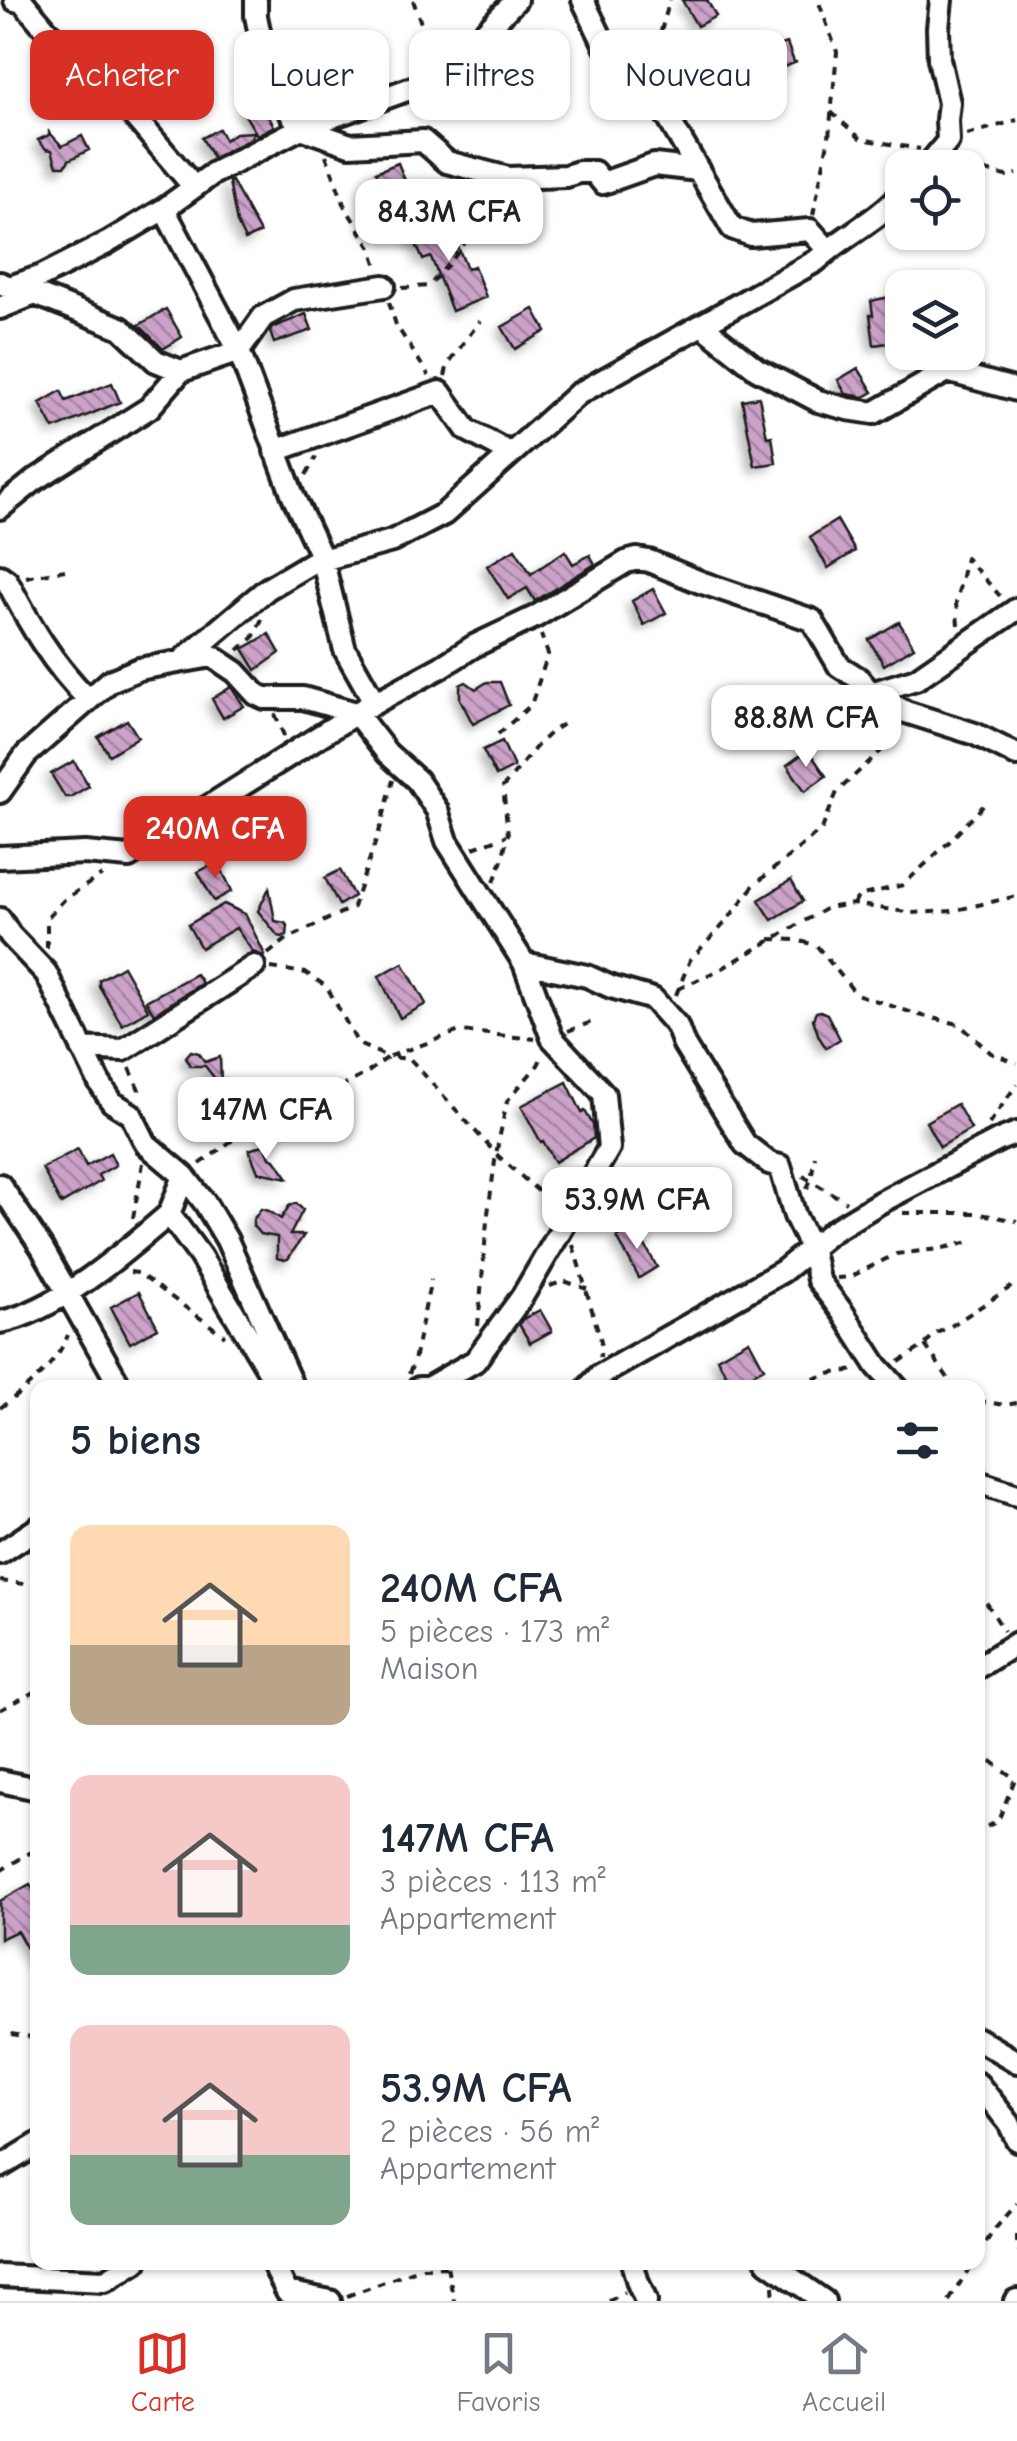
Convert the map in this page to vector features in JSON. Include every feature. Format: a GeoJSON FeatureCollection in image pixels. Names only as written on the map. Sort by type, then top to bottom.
{"type":"FeatureCollection","features":[{"type":"Feature","properties":{"kind":"street"},"geometry":{"type":"LineString","coordinates":[[20,0],[65,52],[122,102],[193,186]]}},
{"type":"Feature","properties":{"kind":"street"},"geometry":{"type":"LineString","coordinates":[[256,0],[266,64],[278,96],[301,128],[350,145],[424,140],[447,162],[508,178],[594,172],[602,184],[654,165],[698,170]]}},
{"type":"Feature","properties":{"kind":"street"},"geometry":{"type":"LineString","coordinates":[[5,285],[42,276],[90,252],[164,210],[214,172],[301,128],[440,78],[516,0]]}},
{"type":"Feature","properties":{"kind":"street"},"geometry":{"type":"LineString","coordinates":[[583,0],[597,30]]}},
{"type":"Feature","properties":{"kind":"street"},"geometry":{"type":"LineString","coordinates":[[939,150],[949,103],[938,59],[941,0]]}},
{"type":"Feature","properties":{"kind":"street"},"geometry":{"type":"LineString","coordinates":[[669,120],[732,228],[750,235],[810,230],[828,250]]}},
{"type":"Feature","properties":{"kind":"street"},"geometry":{"type":"LineString","coordinates":[[164,210],[239,350],[275,451],[322,558],[345,650],[387,753],[417,780],[436,810],[447,840],[524,963],[552,1038],[604,1094],[609,1148],[566,1224],[522,1297],[475,1361],[442,1380]]}},
{"type":"Feature","properties":{"kind":"street"},"geometry":{"type":"LineString","coordinates":[[184,660],[266,589],[322,558],[392,541],[444,514],[578,394],[816,261],[885,211]]}},
{"type":"Feature","properties":{"kind":"street"},"geometry":{"type":"LineString","coordinates":[[5,285],[122,328],[156,361],[181,370]]}},
{"type":"Feature","properties":{"kind":"street"},"geometry":{"type":"LineString","coordinates":[[0,508],[34,480],[149,408],[181,370],[239,350],[263,317],[294,300],[384,286]]}},
{"type":"Feature","properties":{"kind":"street"},"geometry":{"type":"LineString","coordinates":[[0,308],[35,294]]}},
{"type":"Feature","properties":{"kind":"street"},"geometry":{"type":"LineString","coordinates":[[704,326],[756,370],[818,400],[848,409],[874,413],[947,371],[1017,390]]}},
{"type":"Feature","properties":{"kind":"street"},"geometry":{"type":"LineString","coordinates":[[275,451],[440,392],[467,430],[510,454]]}},
{"type":"Feature","properties":{"kind":"street"},"geometry":{"type":"LineString","coordinates":[[0,857],[85,852],[129,857],[366,708],[637,559],[812,620],[839,666],[858,678],[871,693],[906,712],[975,734],[1017,756]]}},
{"type":"Feature","properties":{"kind":"street"},"geometry":{"type":"LineString","coordinates":[[4,578],[38,637],[88,700]]}},
{"type":"Feature","properties":{"kind":"street"},"geometry":{"type":"LineString","coordinates":[[871,693],[916,679],[1016,610]]}},
{"type":"Feature","properties":{"kind":"street"},"geometry":{"type":"LineString","coordinates":[[0,791],[26,755],[88,700],[110,681],[139,669],[212,656],[265,698],[304,698],[366,708]]}},
{"type":"Feature","properties":{"kind":"street"},"geometry":{"type":"LineString","coordinates":[[0,919],[46,973],[112,1102],[131,1114],[146,1144],[184,1176],[205,1203],[227,1240],[289,1380]]}},
{"type":"Feature","properties":{"kind":"street"},"geometry":{"type":"LineString","coordinates":[[524,963],[587,976],[611,988],[653,1000],[668,1013],[745,1144],[769,1163],[780,1166],[795,1216],[812,1250],[818,1280],[890,1380]]}},
{"type":"Feature","properties":{"kind":"street"},"geometry":{"type":"LineString","coordinates":[[82,1048],[123,1050],[254,966]]}},
{"type":"Feature","properties":{"kind":"street"},"geometry":{"type":"LineString","coordinates":[[597,1380],[783,1271],[831,1232],[878,1203],[1017,1133]]}},
{"type":"Feature","properties":{"kind":"street"},"geometry":{"type":"LineString","coordinates":[[0,1322],[30,1312],[67,1292],[128,1250],[168,1214],[184,1176]]}},
{"type":"Feature","properties":{"kind":"street"},"geometry":{"type":"LineString","coordinates":[[0,1185],[42,1248],[116,1380]]}},
{"type":"Feature","properties":{"kind":"street"},"geometry":{"type":"LineString","coordinates":[[168,1214],[200,1256],[274,1380]]}},
{"type":"Feature","properties":{"kind":"street"},"geometry":{"type":"LineString","coordinates":[[985,1484],[1017,1495]]}},
{"type":"Feature","properties":{"kind":"street"},"geometry":{"type":"LineString","coordinates":[[0,1553],[30,1533]]}},
{"type":"Feature","properties":{"kind":"street"},"geometry":{"type":"LineString","coordinates":[[985,1662],[1012,1646]]}},
{"type":"Feature","properties":{"kind":"street"},"geometry":{"type":"LineString","coordinates":[[0,1781],[30,1787]]}},
{"type":"Feature","properties":{"kind":"street"},"geometry":{"type":"LineString","coordinates":[[985,2043],[1017,2062]]}},
{"type":"Feature","properties":{"kind":"street"},"geometry":{"type":"LineString","coordinates":[[985,2093],[1017,2140]]}},
{"type":"Feature","properties":{"kind":"street"},"geometry":{"type":"LineString","coordinates":[[0,2167],[30,2149]]}},
{"type":"Feature","properties":{"kind":"street"},"geometry":{"type":"LineString","coordinates":[[0,2276],[105,2280],[122,2270]]}},
{"type":"Feature","properties":{"kind":"street"},"geometry":{"type":"LineString","coordinates":[[276,2270],[287,2292],[338,2299]]}},
{"type":"Feature","properties":{"kind":"street"},"geometry":{"type":"LineString","coordinates":[[634,2270],[646,2301]]}},
{"type":"Feature","properties":{"kind":"street"},"geometry":{"type":"LineString","coordinates":[[779,2270],[824,2301]]}},
{"type":"Feature","properties":{"kind":"path"},"geometry":{"type":"LineString","coordinates":[[413,0],[423,30]]}},
{"type":"Feature","properties":{"kind":"path"},"geometry":{"type":"LineString","coordinates":[[661,30],[670,0]]}},
{"type":"Feature","properties":{"kind":"path"},"geometry":{"type":"LineString","coordinates":[[810,230],[829,136],[837,52],[818,0]]}},
{"type":"Feature","properties":{"kind":"path"},"geometry":{"type":"LineString","coordinates":[[831,112],[862,139],[918,150]]}},
{"type":"Feature","properties":{"kind":"path"},"geometry":{"type":"LineString","coordinates":[[947,150],[1017,120]]}},
{"type":"Feature","properties":{"kind":"path"},"geometry":{"type":"LineString","coordinates":[[325,151],[345,207],[371,248],[396,325],[440,392]]}},
{"type":"Feature","properties":{"kind":"path"},"geometry":{"type":"LineString","coordinates":[[985,171],[1006,176],[1017,174]]}},
{"type":"Feature","properties":{"kind":"path"},"geometry":{"type":"LineString","coordinates":[[384,286],[430,286],[487,213]]}},
{"type":"Feature","properties":{"kind":"path"},"geometry":{"type":"LineString","coordinates":[[440,392],[448,364],[480,321]]}},
{"type":"Feature","properties":{"kind":"path"},"geometry":{"type":"LineString","coordinates":[[293,496],[332,432]]}},
{"type":"Feature","properties":{"kind":"path"},"geometry":{"type":"LineString","coordinates":[[959,649],[956,602],[966,558],[1016,610]]}},
{"type":"Feature","properties":{"kind":"path"},"geometry":{"type":"LineString","coordinates":[[4,578],[65,570]]}},
{"type":"Feature","properties":{"kind":"path"},"geometry":{"type":"LineString","coordinates":[[498,734],[531,705],[548,654],[534,617]]}},
{"type":"Feature","properties":{"kind":"path"},"geometry":{"type":"LineString","coordinates":[[265,698],[273,708],[291,754]]}},
{"type":"Feature","properties":{"kind":"path"},"geometry":{"type":"LineString","coordinates":[[668,1013],[690,960],[754,885],[822,829],[838,792],[886,746],[906,712]]}},
{"type":"Feature","properties":{"kind":"path"},"geometry":{"type":"LineString","coordinates":[[486,906],[508,835],[503,787],[546,733],[565,723]]}},
{"type":"Feature","properties":{"kind":"path"},"geometry":{"type":"LineString","coordinates":[[254,966],[287,939],[353,907],[396,772],[387,753]]}},
{"type":"Feature","properties":{"kind":"path"},"geometry":{"type":"LineString","coordinates":[[854,904],[859,896],[902,885],[985,804]]}},
{"type":"Feature","properties":{"kind":"path"},"geometry":{"type":"LineString","coordinates":[[447,840],[463,851],[508,835]]}},
{"type":"Feature","properties":{"kind":"path"},"geometry":{"type":"LineString","coordinates":[[46,973],[46,918],[64,899],[129,857]]}},
{"type":"Feature","properties":{"kind":"path"},"geometry":{"type":"LineString","coordinates":[[678,990],[827,908],[854,904],[912,913],[952,911],[1017,896]]}},
{"type":"Feature","properties":{"kind":"path"},"geometry":{"type":"LineString","coordinates":[[770,940],[816,945],[856,994],[959,1024],[991,1053],[1017,1063]]}},
{"type":"Feature","properties":{"kind":"path"},"geometry":{"type":"LineString","coordinates":[[254,966],[306,973],[326,987],[358,1044],[388,1057],[410,1059],[496,1154],[553,1204],[566,1224],[600,1341],[594,1380]]}},
{"type":"Feature","properties":{"kind":"path"},"geometry":{"type":"LineString","coordinates":[[184,1176],[230,1142],[319,1099],[388,1057],[460,1031],[552,1038],[598,1020]]}},
{"type":"Feature","properties":{"kind":"path"},"geometry":{"type":"LineString","coordinates":[[478,1325],[486,1222],[507,1101],[538,1065],[552,1038]]}},
{"type":"Feature","properties":{"kind":"path"},"geometry":{"type":"LineString","coordinates":[[123,1050],[138,1090],[131,1114]]}},
{"type":"Feature","properties":{"kind":"path"},"geometry":{"type":"LineString","coordinates":[[983,1148],[988,1125],[1017,1084]]}},
{"type":"Feature","properties":{"kind":"path"},"geometry":{"type":"LineString","coordinates":[[818,1280],[850,1277],[896,1254],[970,1242]]}},
{"type":"Feature","properties":{"kind":"path"},"geometry":{"type":"LineString","coordinates":[[101,1269],[138,1272],[234,1342],[260,1355]]}},
{"type":"Feature","properties":{"kind":"path"},"geometry":{"type":"LineString","coordinates":[[414,1380],[431,1279]]}},
{"type":"Feature","properties":{"kind":"path"},"geometry":{"type":"LineString","coordinates":[[522,1297],[564,1281],[587,1288]]}},
{"type":"Feature","properties":{"kind":"path"},"geometry":{"type":"LineString","coordinates":[[811,1380],[904,1360],[934,1334],[1017,1283]]}},
{"type":"Feature","properties":{"kind":"path"},"geometry":{"type":"LineString","coordinates":[[34,1380],[60,1355],[78,1312]]}},
{"type":"Feature","properties":{"kind":"path"},"geometry":{"type":"LineString","coordinates":[[925,1345],[949,1380]]}},
{"type":"Feature","properties":{"kind":"path"},"geometry":{"type":"LineString","coordinates":[[0,1408],[30,1384]]}},
{"type":"Feature","properties":{"kind":"path"},"geometry":{"type":"LineString","coordinates":[[985,1401],[1017,1403]]}},
{"type":"Feature","properties":{"kind":"path"},"geometry":{"type":"LineString","coordinates":[[0,1581],[30,1585]]}},
{"type":"Feature","properties":{"kind":"path"},"geometry":{"type":"LineString","coordinates":[[985,1600],[1012,1646]]}},
{"type":"Feature","properties":{"kind":"path"},"geometry":{"type":"LineString","coordinates":[[0,1710],[30,1694]]}},
{"type":"Feature","properties":{"kind":"path"},"geometry":{"type":"LineString","coordinates":[[985,1756],[1015,1778],[998,1821],[985,1828]]}},
{"type":"Feature","properties":{"kind":"path"},"geometry":{"type":"LineString","coordinates":[[0,1871],[30,1853]]}},
{"type":"Feature","properties":{"kind":"path"},"geometry":{"type":"LineString","coordinates":[[11,2034],[30,2037]]}},
{"type":"Feature","properties":{"kind":"path"},"geometry":{"type":"LineString","coordinates":[[985,2245],[1017,2204]]}},
{"type":"Feature","properties":{"kind":"path"},"geometry":{"type":"LineString","coordinates":[[1017,2236],[1017,2252]]}},
{"type":"Feature","properties":{"kind":"path"},"geometry":{"type":"LineString","coordinates":[[338,2299],[417,2270]]}},
{"type":"Feature","properties":{"kind":"path"},"geometry":{"type":"LineString","coordinates":[[450,2270],[454,2301]]}},
{"type":"Feature","properties":{"kind":"path"},"geometry":{"type":"LineString","coordinates":[[949,2301],[968,2270]]}},
{"type":"Feature","properties":{"kind":"building"},"geometry":{"type":"Polygon","coordinates":[[[682,0],[707,0],[716,16],[697,26],[682,0]]]}},
{"type":"Feature","properties":{"kind":"building"},"geometry":{"type":"Polygon","coordinates":[[[787,43],[794,62],[787,66],[787,43]]]}},
{"type":"Feature","properties":{"kind":"building"},"geometry":{"type":"Polygon","coordinates":[[[248,120],[271,120],[274,126],[257,135],[248,120]]]}},
{"type":"Feature","properties":{"kind":"building"},"geometry":{"type":"Polygon","coordinates":[[[219,129],[225,140],[235,133],[254,132],[250,139],[213,158],[202,138],[219,129]]]}},
{"type":"Feature","properties":{"kind":"building"},"geometry":{"type":"Polygon","coordinates":[[[49,132],[62,146],[82,136],[89,150],[65,166],[57,166],[52,150],[38,140],[49,132]]]}},
{"type":"Feature","properties":{"kind":"building"},"geometry":{"type":"Polygon","coordinates":[[[398,163],[408,188],[386,197],[376,172],[398,163]]]}},
{"type":"Feature","properties":{"kind":"building"},"geometry":{"type":"Polygon","coordinates":[[[232,181],[260,233],[245,240],[237,223],[229,182],[232,181]]]}},
{"type":"Feature","properties":{"kind":"building"},"geometry":{"type":"Polygon","coordinates":[[[446,218],[467,269],[474,266],[486,297],[452,311],[431,257],[423,260],[411,233],[446,218]]]}},
{"type":"Feature","properties":{"kind":"building"},"geometry":{"type":"Polygon","coordinates":[[[885,298],[885,343],[874,345],[871,301],[885,298]]]}},
{"type":"Feature","properties":{"kind":"building"},"geometry":{"type":"Polygon","coordinates":[[[166,309],[182,337],[163,349],[139,325],[166,309]]]}},
{"type":"Feature","properties":{"kind":"building"},"geometry":{"type":"Polygon","coordinates":[[[534,309],[546,331],[515,349],[502,327],[534,309]]]}},
{"type":"Feature","properties":{"kind":"building"},"geometry":{"type":"Polygon","coordinates":[[[306,314],[312,330],[274,343],[272,328],[306,314]]]}},
{"type":"Feature","properties":{"kind":"building"},"geometry":{"type":"Polygon","coordinates":[[[858,368],[873,392],[864,397],[846,394],[838,380],[858,368]]]}},
{"type":"Feature","properties":{"kind":"building"},"geometry":{"type":"Polygon","coordinates":[[[112,383],[120,402],[54,429],[40,403],[61,391],[66,401],[112,383]]]}},
{"type":"Feature","properties":{"kind":"building"},"geometry":{"type":"Polygon","coordinates":[[[759,397],[776,463],[755,466],[742,400],[759,397]]]}},
{"type":"Feature","properties":{"kind":"building"},"geometry":{"type":"Polygon","coordinates":[[[837,520],[855,551],[828,568],[810,537],[837,520]]]}},
{"type":"Feature","properties":{"kind":"building"},"geometry":{"type":"Polygon","coordinates":[[[515,549],[531,574],[565,551],[573,564],[590,555],[595,564],[535,601],[527,588],[508,599],[487,566],[515,549]]]}},
{"type":"Feature","properties":{"kind":"building"},"geometry":{"type":"Polygon","coordinates":[[[653,589],[666,613],[644,625],[632,601],[653,589]]]}},
{"type":"Feature","properties":{"kind":"building"},"geometry":{"type":"Polygon","coordinates":[[[899,622],[914,647],[884,665],[869,640],[899,622]]]}},
{"type":"Feature","properties":{"kind":"building"},"geometry":{"type":"Polygon","coordinates":[[[269,634],[280,653],[256,670],[243,649],[269,634]]]}},
{"type":"Feature","properties":{"kind":"building"},"geometry":{"type":"Polygon","coordinates":[[[466,682],[476,689],[487,682],[500,682],[509,705],[473,724],[460,699],[460,685],[466,682]]]}},
{"type":"Feature","properties":{"kind":"building"},"geometry":{"type":"Polygon","coordinates":[[[231,687],[244,706],[223,718],[212,699],[231,687]]]}},
{"type":"Feature","properties":{"kind":"building"},"geometry":{"type":"Polygon","coordinates":[[[127,720],[138,737],[109,755],[98,737],[127,720]]]}},
{"type":"Feature","properties":{"kind":"building"},"geometry":{"type":"Polygon","coordinates":[[[502,741],[514,767],[496,776],[483,750],[502,741]]]}},
{"type":"Feature","properties":{"kind":"building"},"geometry":{"type":"Polygon","coordinates":[[[808,750],[826,776],[805,791],[787,765],[808,750]]]}},
{"type":"Feature","properties":{"kind":"building"},"geometry":{"type":"Polygon","coordinates":[[[74,761],[89,786],[65,797],[51,774],[74,761]]]}},
{"type":"Feature","properties":{"kind":"building"},"geometry":{"type":"Polygon","coordinates":[[[218,862],[232,891],[214,901],[198,872],[218,862]]]}},
{"type":"Feature","properties":{"kind":"building"},"geometry":{"type":"Polygon","coordinates":[[[340,870],[354,896],[339,905],[325,878],[340,870]]]}},
{"type":"Feature","properties":{"kind":"building"},"geometry":{"type":"Polygon","coordinates":[[[791,880],[803,901],[772,920],[759,900],[791,880]]]}},
{"type":"Feature","properties":{"kind":"building"},"geometry":{"type":"Polygon","coordinates":[[[269,888],[275,921],[288,926],[287,935],[282,937],[258,911],[269,888]]]}},
{"type":"Feature","properties":{"kind":"building"},"geometry":{"type":"Polygon","coordinates":[[[224,904],[245,914],[265,955],[253,952],[236,928],[201,948],[188,925],[224,904]]]}},
{"type":"Feature","properties":{"kind":"building"},"geometry":{"type":"Polygon","coordinates":[[[403,963],[426,1004],[400,1018],[379,976],[403,963]]]}},
{"type":"Feature","properties":{"kind":"building"},"geometry":{"type":"Polygon","coordinates":[[[123,966],[148,1010],[122,1025],[99,980],[123,966]]]}},
{"type":"Feature","properties":{"kind":"building"},"geometry":{"type":"Polygon","coordinates":[[[196,974],[202,983],[154,1014],[146,1001],[196,974]]]}},
{"type":"Feature","properties":{"kind":"building"},"geometry":{"type":"Polygon","coordinates":[[[820,1011],[827,1014],[840,1039],[826,1048],[813,1019],[820,1011]]]}},
{"type":"Feature","properties":{"kind":"building"},"geometry":{"type":"Polygon","coordinates":[[[191,1051],[199,1053],[205,1062],[220,1057],[221,1084],[228,1080],[239,1098],[211,1115],[200,1097],[220,1085],[205,1066],[190,1066],[186,1057],[191,1051]]]}},
{"type":"Feature","properties":{"kind":"building"},"geometry":{"type":"Polygon","coordinates":[[[567,1082],[582,1113],[585,1111],[593,1125],[594,1138],[555,1162],[521,1106],[567,1082]]]}},
{"type":"Feature","properties":{"kind":"building"},"geometry":{"type":"Polygon","coordinates":[[[957,1104],[971,1129],[940,1147],[926,1122],[957,1104]]]}},
{"type":"Feature","properties":{"kind":"building"},"geometry":{"type":"Polygon","coordinates":[[[265,1144],[270,1157],[288,1178],[258,1172],[249,1150],[265,1144]]]}},
{"type":"Feature","properties":{"kind":"building"},"geometry":{"type":"Polygon","coordinates":[[[78,1149],[86,1166],[110,1153],[116,1165],[98,1175],[101,1181],[61,1204],[42,1168],[78,1149]]]}},
{"type":"Feature","properties":{"kind":"building"},"geometry":{"type":"Polygon","coordinates":[[[293,1204],[303,1210],[290,1235],[304,1235],[284,1260],[277,1258],[277,1237],[260,1234],[253,1220],[261,1209],[281,1219],[293,1204]]]}},
{"type":"Feature","properties":{"kind":"building"},"geometry":{"type":"Polygon","coordinates":[[[635,1227],[657,1267],[639,1278],[617,1237],[635,1227]]]}},
{"type":"Feature","properties":{"kind":"building"},"geometry":{"type":"Polygon","coordinates":[[[139,1292],[158,1328],[130,1343],[111,1307],[139,1292]]]}},
{"type":"Feature","properties":{"kind":"building"},"geometry":{"type":"Polygon","coordinates":[[[540,1310],[552,1331],[530,1343],[519,1324],[540,1310]]]}},
{"type":"Feature","properties":{"kind":"building"},"geometry":{"type":"Polygon","coordinates":[[[749,1340],[764,1368],[741,1380],[729,1380],[717,1358],[749,1340]]]}},
{"type":"Feature","properties":{"kind":"building"},"geometry":{"type":"Polygon","coordinates":[[[30,1884],[30,1954],[17,1931],[0,1939],[0,1901],[30,1884]]]}}]}
